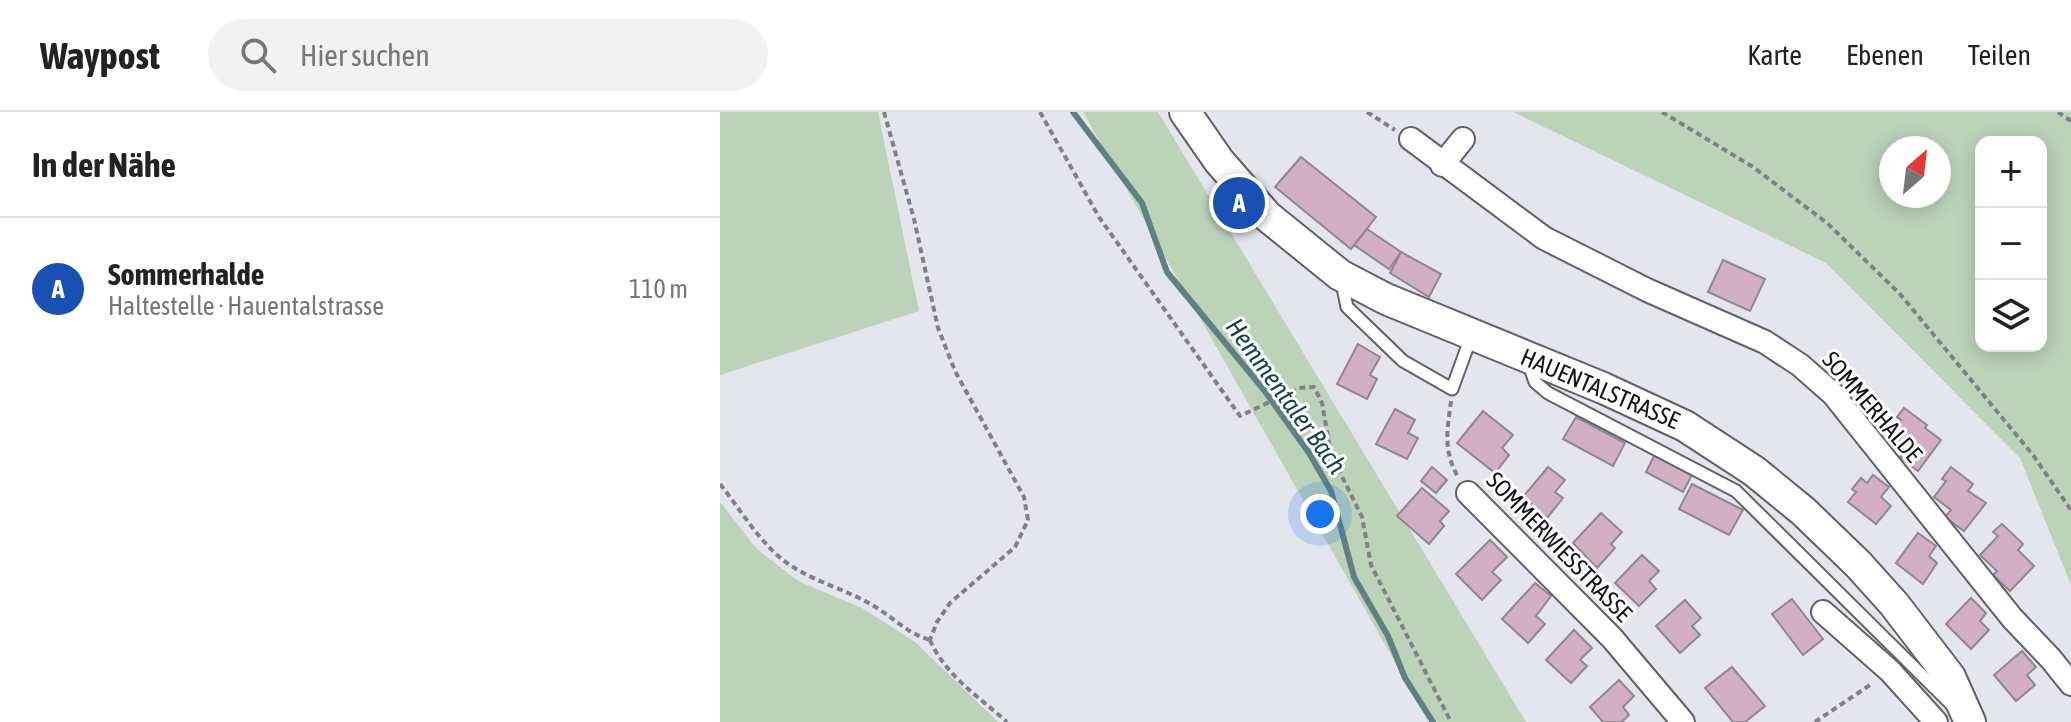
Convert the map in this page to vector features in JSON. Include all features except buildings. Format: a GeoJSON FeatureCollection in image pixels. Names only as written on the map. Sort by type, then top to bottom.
{"type":"FeatureCollection","features":[{"type":"Feature","properties":{"kind":"street","name":"HAUENTALSTRASSE"},"geometry":{"type":"LineString","coordinates":[[1185,112],[1219,161],[1267,216],[1340,275],[1386,299],[1603,388],[1685,426],[1754,471],[1803,511],[1894,604],[1950,677],[1970,722]]}},
{"type":"Feature","properties":{"kind":"street","name":"SOMMERHALDE"},"geometry":{"type":"LineString","coordinates":[[1411,139],[1544,238],[1647,290],[1765,342],[1800,365],[1833,394],[2012,618],[2071,684]]}},
{"type":"Feature","properties":{"kind":"street"},"geometry":{"type":"LineString","coordinates":[[1442,165],[1463,139]]}},
{"type":"Feature","properties":{"kind":"street","name":"SOMMERWIESSTRASSE"},"geometry":{"type":"LineString","coordinates":[[1468,493],[1612,638],[1683,722]]}},
{"type":"Feature","properties":{"kind":"street"},"geometry":{"type":"LineString","coordinates":[[1823,612],[1890,671],[1936,722]]}},
{"type":"Feature","properties":{"kind":"lane"},"geometry":{"type":"LineString","coordinates":[[1340,275],[1347,307],[1403,361],[1452,389],[1472,335]]}},
{"type":"Feature","properties":{"kind":"path"},"geometry":{"type":"LineString","coordinates":[[884,112],[914,219],[938,328],[955,371],[1024,497],[1028,520],[1015,547],[950,603],[937,622],[930,640]]}},
{"type":"Feature","properties":{"kind":"path"},"geometry":{"type":"LineString","coordinates":[[1040,112],[1099,217],[1240,416],[1298,389],[1314,387],[1322,403],[1331,454],[1362,517],[1371,565],[1451,722]]}},
{"type":"Feature","properties":{"kind":"path"},"geometry":{"type":"LineString","coordinates":[[1367,112],[1411,139]]}},
{"type":"Feature","properties":{"kind":"path"},"geometry":{"type":"LineString","coordinates":[[1662,112],[1753,167],[1827,223],[1900,294],[2033,455],[2071,510]]}},
{"type":"Feature","properties":{"kind":"path"},"geometry":{"type":"LineString","coordinates":[[2058,112],[2071,121]]}},
{"type":"Feature","properties":{"kind":"path","name":"SOMMERWIESSTRASSE"},"geometry":{"type":"LineString","coordinates":[[1452,389],[1447,439],[1449,460],[1468,493]]}},
{"type":"Feature","properties":{"kind":"path"},"geometry":{"type":"LineString","coordinates":[[720,484],[784,561],[876,607],[913,635],[930,640],[948,670],[1007,722]]}},
{"type":"Feature","properties":{"kind":"path"},"geometry":{"type":"LineString","coordinates":[[1815,722],[1890,671]]}},
{"type":"Feature","properties":{"kind":"green space"},"geometry":{"type":"Polygon","coordinates":[[[720,112],[878,112],[919,311],[720,375],[720,112]]]}},
{"type":"Feature","properties":{"kind":"green space"},"geometry":{"type":"Polygon","coordinates":[[[1083,112],[1158,112],[1526,722],[1429,722],[1083,112]]]}},
{"type":"Feature","properties":{"kind":"green space"},"geometry":{"type":"Polygon","coordinates":[[[1513,112],[2071,112],[2071,585],[2020,458],[1826,263],[1513,112]]]}},
{"type":"Feature","properties":{"kind":"green space"},"geometry":{"type":"Polygon","coordinates":[[[720,502],[757,549],[798,581],[862,608],[915,642],[998,722],[720,722],[720,502]]]}},
{"type":"Feature","properties":{"kind":"waterway","name":"Hemmentaler Bach"},"geometry":{"type":"LineString","coordinates":[[1073,112],[1142,203],[1167,272],[1264,390],[1309,453],[1331,491],[1354,577],[1388,636],[1405,678],[1433,722]]}},
{"type":"Feature","properties":{"kind":"place","name":"Sommerhalde"},"geometry":{"type":"Point","coordinates":[1239,203]}}]}
